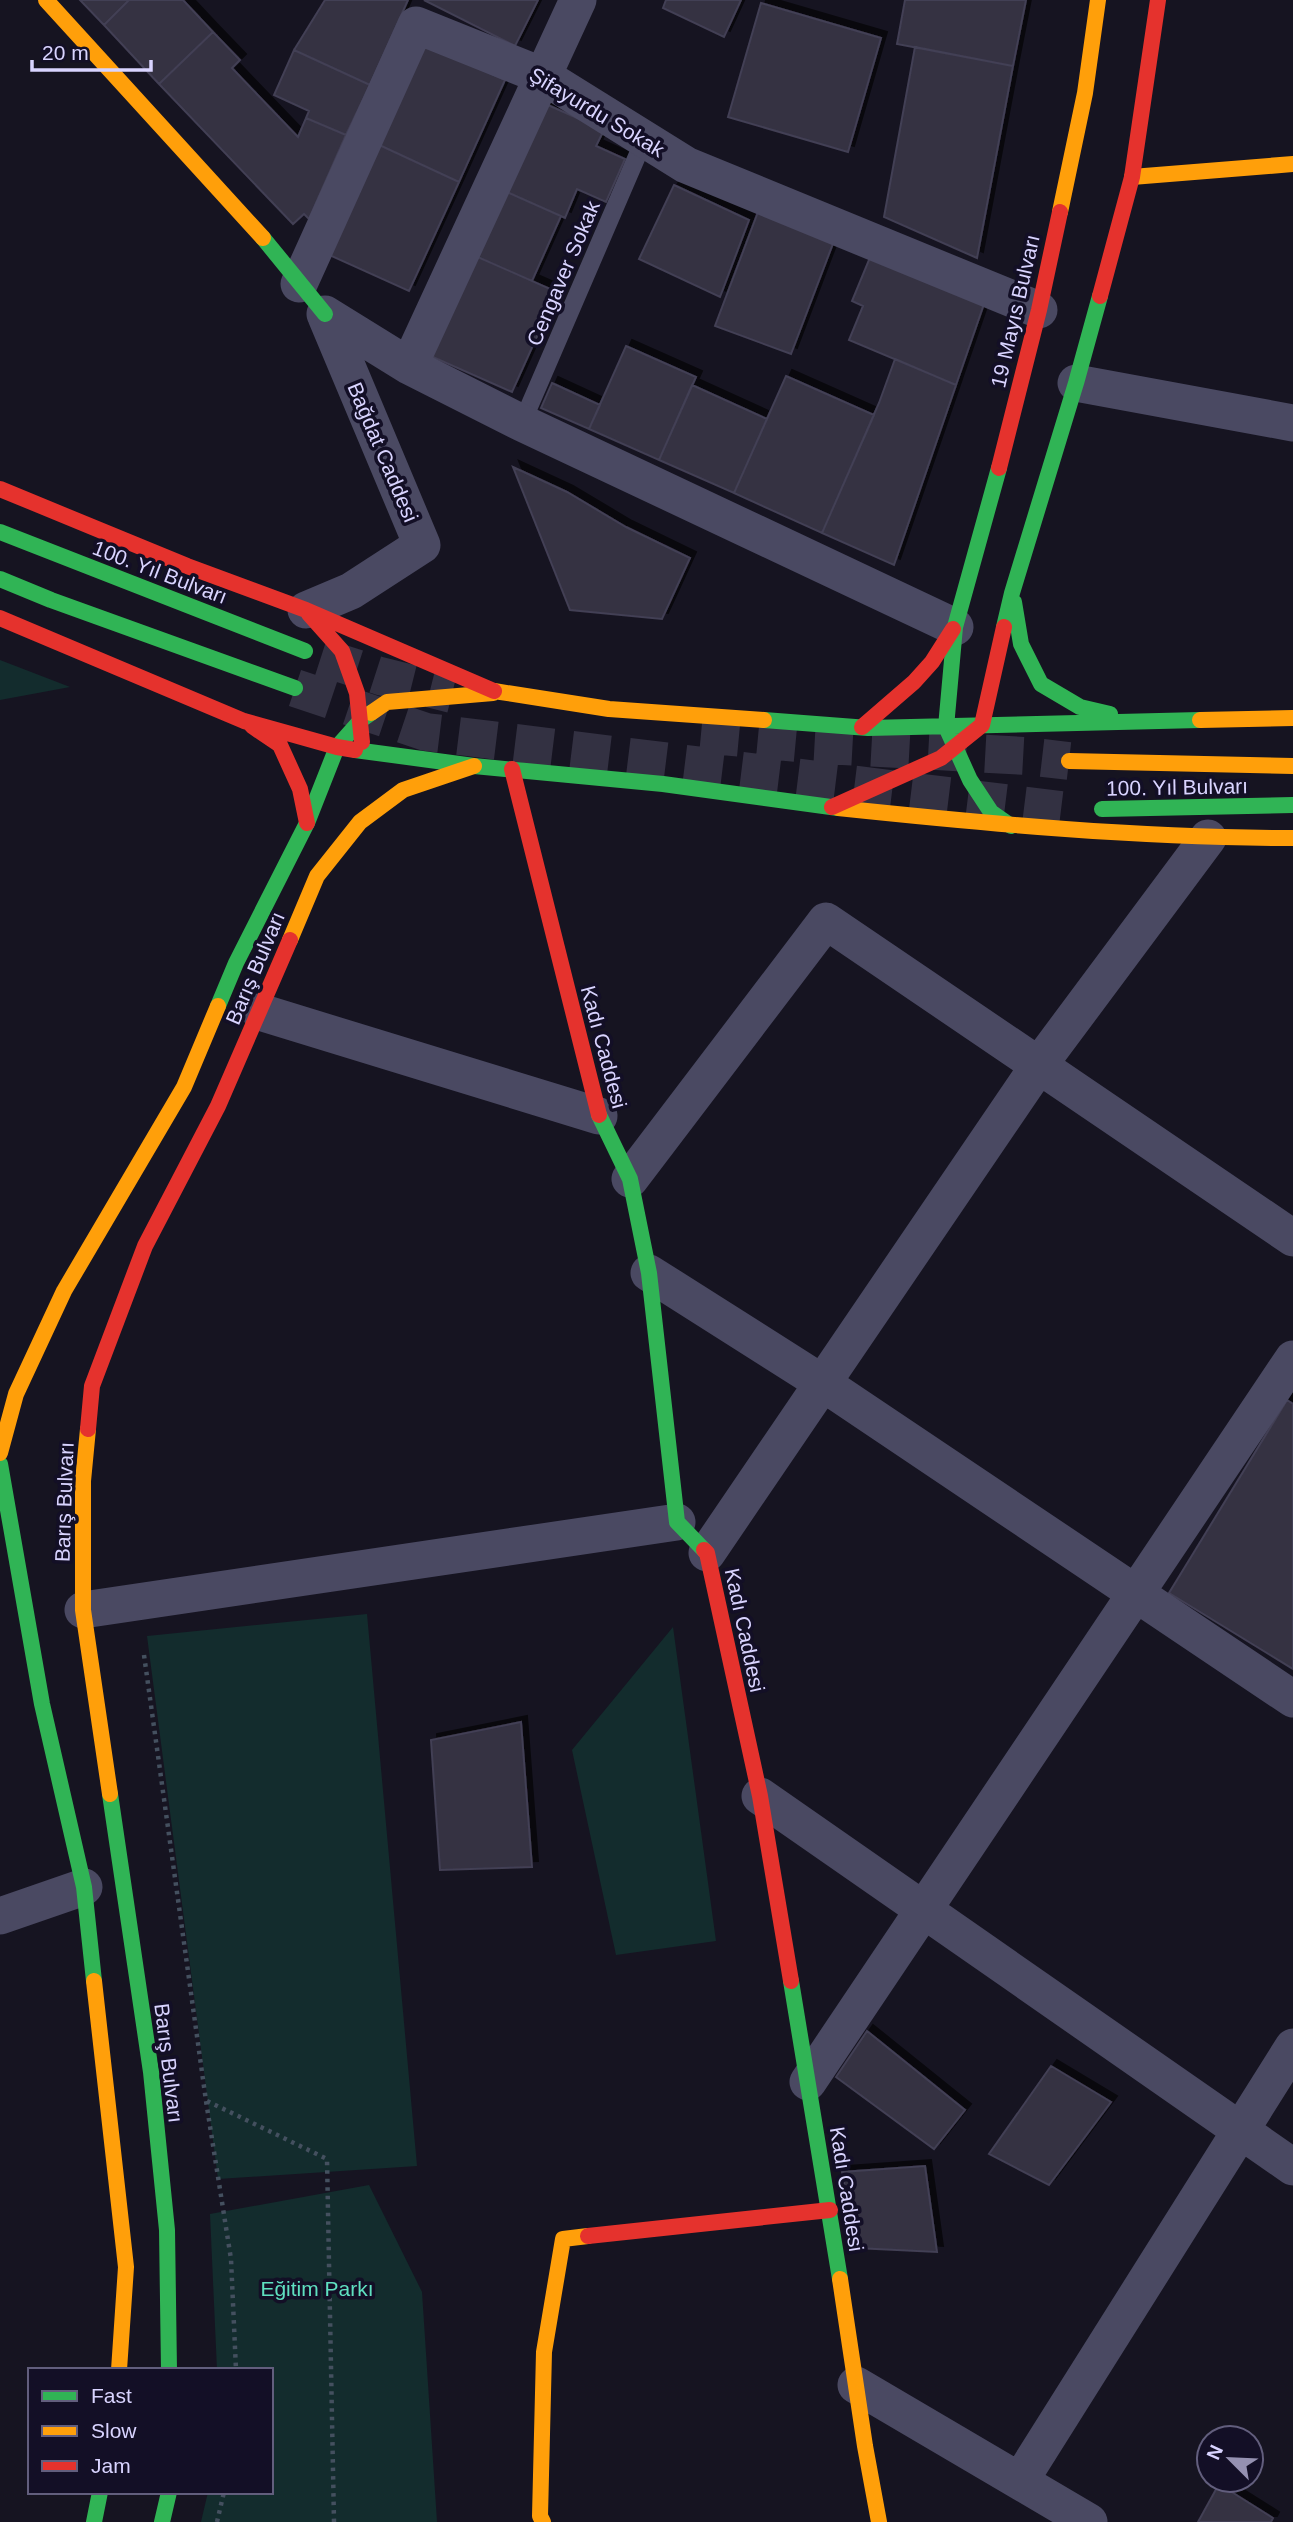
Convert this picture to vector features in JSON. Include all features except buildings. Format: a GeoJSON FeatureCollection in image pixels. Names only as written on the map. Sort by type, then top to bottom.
{"type":"FeatureCollection","features":[{"type":"Feature","properties":{"kind":"main road"},"geometry":{"type":"LineString","coordinates":[[46,0],[250,222],[325,314]]}},
{"type":"Feature","properties":{"kind":"main road","name":"19 Mayıs Bulvarı"},"geometry":{"type":"LineString","coordinates":[[954,627],[987,515],[1038,310],[1085,93],[1098,0]]}},
{"type":"Feature","properties":{"kind":"main road"},"geometry":{"type":"LineString","coordinates":[[830,807],[941,758],[982,725],[1012,593],[1076,383],[1132,177],[1158,0]]}},
{"type":"Feature","properties":{"kind":"main road"},"geometry":{"type":"LineString","coordinates":[[1132,177],[1293,164]]}},
{"type":"Feature","properties":{"kind":"main road"},"geometry":{"type":"LineString","coordinates":[[0,489],[187,566],[306,610],[499,693],[609,709],[862,727],[1293,718]]}},
{"type":"Feature","properties":{"kind":"main road","name":"100. Yıl Bulvarı"},"geometry":{"type":"LineString","coordinates":[[0,532],[305,651]]}},
{"type":"Feature","properties":{"kind":"main road"},"geometry":{"type":"LineString","coordinates":[[0,579],[295,688]]}},
{"type":"Feature","properties":{"kind":"main road"},"geometry":{"type":"LineString","coordinates":[[1012,593],[1021,644],[1041,684],[1080,707],[1137,722]]}},
{"type":"Feature","properties":{"kind":"main road"},"geometry":{"type":"LineString","coordinates":[[306,610],[342,651],[357,693],[363,737],[357,757]]}},
{"type":"Feature","properties":{"kind":"main road"},"geometry":{"type":"LineString","coordinates":[[0,618],[244,721],[337,747],[357,757],[663,784],[830,807],[1011,826],[1208,838],[1293,838]]}},
{"type":"Feature","properties":{"kind":"main road"},"geometry":{"type":"LineString","coordinates":[[954,627],[946,727],[970,780],[991,812],[1011,826]]}},
{"type":"Feature","properties":{"kind":"main road"},"geometry":{"type":"LineString","coordinates":[[862,727],[914,682],[932,662],[954,627]]}},
{"type":"Feature","properties":{"kind":"main road","name":"Barış Bulvarı"},"geometry":{"type":"LineString","coordinates":[[0,1453],[16,1394],[64,1291],[184,1087],[236,963],[307,823],[337,747],[361,720],[387,702],[499,693]]}},
{"type":"Feature","properties":{"kind":"main road"},"geometry":{"type":"LineString","coordinates":[[244,721],[280,745],[300,789],[307,823]]}},
{"type":"Feature","properties":{"kind":"main road","name":"100. Yıl Bulvarı"},"geometry":{"type":"LineString","coordinates":[[1069,761],[1293,766]]}},
{"type":"Feature","properties":{"kind":"main road","name":"Barış Bulvarı"},"geometry":{"type":"LineString","coordinates":[[169,2368],[167,2231],[151,2072],[83,1610],[83,1481],[92,1386],[145,1246],[218,1106],[317,876],[360,822],[403,790],[474,766]]}},
{"type":"Feature","properties":{"kind":"main road","name":"Kadı Caddesi"},"geometry":{"type":"LineString","coordinates":[[512,769],[599,1116],[630,1179],[649,1273],[677,1522],[707,1553],[760,1796],[880,2522]]}},
{"type":"Feature","properties":{"kind":"main road","name":"100. Yıl Bulvarı"},"geometry":{"type":"LineString","coordinates":[[1089,809],[1293,806]]}},
{"type":"Feature","properties":{"kind":"main road"},"geometry":{"type":"LineString","coordinates":[[317,876],[334,826]]}},
{"type":"Feature","properties":{"kind":"main road"},"geometry":{"type":"LineString","coordinates":[[0,1464],[42,1704],[84,1887],[126,2267],[119,2368]]}},
{"type":"Feature","properties":{"kind":"main road"},"geometry":{"type":"LineString","coordinates":[[543,2522],[540,2516],[544,2352],[563,2239],[830,2210]]}},
{"type":"Feature","properties":{"kind":"main road"},"geometry":{"type":"LineString","coordinates":[[94,2522],[100,2494]]}},
{"type":"Feature","properties":{"kind":"main road"},"geometry":{"type":"LineString","coordinates":[[162,2522],[169,2494]]}},
{"type":"Feature","properties":{"kind":"street"},"geometry":{"type":"LineString","coordinates":[[408,366],[578,0]]}},
{"type":"Feature","properties":{"kind":"street","name":"Şifayurdu Sokak"},"geometry":{"type":"LineString","coordinates":[[299,284],[416,25],[543,76],[686,165],[1038,310]]}},
{"type":"Feature","properties":{"kind":"street"},"geometry":{"type":"LineString","coordinates":[[325,314],[408,366],[522,424],[954,627]]}},
{"type":"Feature","properties":{"kind":"street","name":"Bağdat Caddesi"},"geometry":{"type":"LineString","coordinates":[[306,610],[351,591],[422,545],[325,314]]}},
{"type":"Feature","properties":{"kind":"street"},"geometry":{"type":"LineString","coordinates":[[1076,383],[1293,423]]}},
{"type":"Feature","properties":{"kind":"street"},"geometry":{"type":"LineString","coordinates":[[707,1553],[1039,1065],[1208,838]]}},
{"type":"Feature","properties":{"kind":"street"},"geometry":{"type":"LineString","coordinates":[[630,1179],[826,921],[1293,1238]]}},
{"type":"Feature","properties":{"kind":"street"},"geometry":{"type":"LineString","coordinates":[[260,1012],[599,1116]]}},
{"type":"Feature","properties":{"kind":"street"},"geometry":{"type":"LineString","coordinates":[[649,1273],[824,1384],[1293,1699]]}},
{"type":"Feature","properties":{"kind":"street"},"geometry":{"type":"LineString","coordinates":[[808,2082],[1293,1359]]}},
{"type":"Feature","properties":{"kind":"street"},"geometry":{"type":"LineString","coordinates":[[83,1610],[677,1522]]}},
{"type":"Feature","properties":{"kind":"street"},"geometry":{"type":"LineString","coordinates":[[760,1796],[1293,2167]]}},
{"type":"Feature","properties":{"kind":"street"},"geometry":{"type":"LineString","coordinates":[[0,1916],[84,1887]]}},
{"type":"Feature","properties":{"kind":"street"},"geometry":{"type":"LineString","coordinates":[[1020,2481],[1293,2047]]}},
{"type":"Feature","properties":{"kind":"street"},"geometry":{"type":"LineString","coordinates":[[856,2385],[1089,2522]]}},
{"type":"Feature","properties":{"kind":"lane","name":"Cengaver Sokak"},"geometry":{"type":"LineString","coordinates":[[522,424],[644,140]]}},
{"type":"Feature","properties":{"kind":"path"},"geometry":{"type":"LineString","coordinates":[[144,1655],[206,2101],[231,2259],[236,2368]]}},
{"type":"Feature","properties":{"kind":"path"},"geometry":{"type":"LineString","coordinates":[[206,2101],[327,2159],[334,2522]]}},
{"type":"Feature","properties":{"kind":"path"},"geometry":{"type":"LineString","coordinates":[[217,2522],[224,2494]]}},
{"type":"Feature","properties":{"kind":"green space"},"geometry":{"type":"Polygon","coordinates":[[[0,660],[70,687],[0,700],[0,660]]]}},
{"type":"Feature","properties":{"kind":"green space"},"geometry":{"type":"Polygon","coordinates":[[[367,1614],[417,2166],[218,2179],[147,1636],[367,1614]]]}},
{"type":"Feature","properties":{"kind":"green space"},"geometry":{"type":"Polygon","coordinates":[[[673,1627],[716,1941],[616,1955],[572,1750],[673,1627]]]}},
{"type":"Feature","properties":{"kind":"green space","name":"Eğitim Parkı"},"geometry":{"type":"Polygon","coordinates":[[[369,2185],[422,2292],[437,2522],[201,2522],[208,2494],[273,2494],[273,2368],[217,2368],[210,2214],[369,2185]]]}},
{"type":"Feature","properties":{"kind":"tunnel"},"geometry":{"type":"LineString","coordinates":[[321,657],[380,676],[452,694]]}},
{"type":"Feature","properties":{"kind":"tunnel"},"geometry":{"type":"LineString","coordinates":[[295,688],[426,732],[1061,810]]}},
{"type":"Feature","properties":{"kind":"tunnel"},"geometry":{"type":"LineString","coordinates":[[701,734],[807,744],[1026,756],[1069,761]]}},
{"type":"Feature","properties":{"kind":"traffic: fast"},"geometry":{"type":"LineString","coordinates":[[263,238],[325,314]]}},
{"type":"Feature","properties":{"kind":"traffic: fast"},"geometry":{"type":"LineString","coordinates":[[1004,627],[1100,296]]}},
{"type":"Feature","properties":{"kind":"traffic: fast"},"geometry":{"type":"LineString","coordinates":[[999,468],[955,627],[946,727],[970,780],[991,812],[1011,826]]}},
{"type":"Feature","properties":{"kind":"traffic: fast"},"geometry":{"type":"LineString","coordinates":[[0,532],[305,651]]}},
{"type":"Feature","properties":{"kind":"traffic: fast"},"geometry":{"type":"LineString","coordinates":[[0,579],[295,688]]}},
{"type":"Feature","properties":{"kind":"traffic: fast"},"geometry":{"type":"LineString","coordinates":[[1014,602],[1021,644],[1041,684],[1080,707],[1110,714]]}},
{"type":"Feature","properties":{"kind":"traffic: fast"},"geometry":{"type":"LineString","coordinates":[[218,1006],[236,963],[307,823],[337,747],[361,720],[371,713]]}},
{"type":"Feature","properties":{"kind":"traffic: fast"},"geometry":{"type":"LineString","coordinates":[[764,720],[868,728],[1200,720]]}},
{"type":"Feature","properties":{"kind":"traffic: fast"},"geometry":{"type":"LineString","coordinates":[[355,750],[474,766],[663,784],[838,808]]}},
{"type":"Feature","properties":{"kind":"traffic: fast"},"geometry":{"type":"LineString","coordinates":[[1102,809],[1293,805]]}},
{"type":"Feature","properties":{"kind":"traffic: fast"},"geometry":{"type":"LineString","coordinates":[[599,1115],[630,1179],[649,1273],[677,1522],[704,1550]]}},
{"type":"Feature","properties":{"kind":"traffic: fast"},"geometry":{"type":"LineString","coordinates":[[0,1464],[42,1704],[84,1887],[94,1981]]}},
{"type":"Feature","properties":{"kind":"traffic: fast"},"geometry":{"type":"LineString","coordinates":[[110,1794],[151,2072],[167,2230],[169,2368]]}},
{"type":"Feature","properties":{"kind":"traffic: fast"},"geometry":{"type":"LineString","coordinates":[[791,1981],[840,2279]]}},
{"type":"Feature","properties":{"kind":"traffic: fast"},"geometry":{"type":"LineString","coordinates":[[94,2522],[100,2494]]}},
{"type":"Feature","properties":{"kind":"traffic: fast"},"geometry":{"type":"LineString","coordinates":[[162,2522],[169,2494]]}},
{"type":"Feature","properties":{"kind":"traffic: slow"},"geometry":{"type":"LineString","coordinates":[[46,0],[263,238]]}},
{"type":"Feature","properties":{"kind":"traffic: slow"},"geometry":{"type":"LineString","coordinates":[[1060,212],[1085,93],[1098,0]]}},
{"type":"Feature","properties":{"kind":"traffic: slow"},"geometry":{"type":"LineString","coordinates":[[1132,177],[1293,164]]}},
{"type":"Feature","properties":{"kind":"traffic: slow"},"geometry":{"type":"LineString","coordinates":[[494,691],[609,709],[764,720]]}},
{"type":"Feature","properties":{"kind":"traffic: slow"},"geometry":{"type":"LineString","coordinates":[[371,713],[387,702],[493,693]]}},
{"type":"Feature","properties":{"kind":"traffic: slow"},"geometry":{"type":"LineString","coordinates":[[1200,720],[1293,718]]}},
{"type":"Feature","properties":{"kind":"traffic: slow"},"geometry":{"type":"LineString","coordinates":[[1069,761],[1293,766]]}},
{"type":"Feature","properties":{"kind":"traffic: slow"},"geometry":{"type":"LineString","coordinates":[[290,940],[317,876],[360,822],[403,790],[474,766]]}},
{"type":"Feature","properties":{"kind":"traffic: slow"},"geometry":{"type":"LineString","coordinates":[[838,808],[1066,829],[1179,836],[1293,838]]}},
{"type":"Feature","properties":{"kind":"traffic: slow"},"geometry":{"type":"LineString","coordinates":[[0,1453],[16,1394],[64,1291],[184,1087],[218,1006]]}},
{"type":"Feature","properties":{"kind":"traffic: slow"},"geometry":{"type":"LineString","coordinates":[[88,1429],[83,1481],[83,1610],[110,1794]]}},
{"type":"Feature","properties":{"kind":"traffic: slow"},"geometry":{"type":"LineString","coordinates":[[94,1981],[126,2267],[119,2368]]}},
{"type":"Feature","properties":{"kind":"traffic: slow"},"geometry":{"type":"LineString","coordinates":[[543,2522],[540,2516],[544,2352],[563,2239],[588,2236]]}},
{"type":"Feature","properties":{"kind":"traffic: slow"},"geometry":{"type":"LineString","coordinates":[[840,2279],[879,2522]]}},
{"type":"Feature","properties":{"kind":"traffic: jam"},"geometry":{"type":"LineString","coordinates":[[1100,296],[1132,177],[1158,0]]}},
{"type":"Feature","properties":{"kind":"traffic: jam"},"geometry":{"type":"LineString","coordinates":[[999,468],[1039,310],[1060,212]]}},
{"type":"Feature","properties":{"kind":"traffic: jam"},"geometry":{"type":"LineString","coordinates":[[0,489],[187,566],[306,610],[494,691]]}},
{"type":"Feature","properties":{"kind":"traffic: jam"},"geometry":{"type":"LineString","coordinates":[[309,614],[342,651],[357,693],[362,742]]}},
{"type":"Feature","properties":{"kind":"traffic: jam"},"geometry":{"type":"LineString","coordinates":[[0,618],[244,721],[355,750]]}},
{"type":"Feature","properties":{"kind":"traffic: jam"},"geometry":{"type":"LineString","coordinates":[[832,807],[941,758],[982,725],[1004,627]]}},
{"type":"Feature","properties":{"kind":"traffic: jam"},"geometry":{"type":"LineString","coordinates":[[862,727],[914,682],[932,662],[953,629]]}},
{"type":"Feature","properties":{"kind":"traffic: jam"},"geometry":{"type":"LineString","coordinates":[[252,726],[280,745],[300,789],[307,823]]}},
{"type":"Feature","properties":{"kind":"traffic: jam"},"geometry":{"type":"LineString","coordinates":[[512,769],[599,1115]]}},
{"type":"Feature","properties":{"kind":"traffic: jam"},"geometry":{"type":"LineString","coordinates":[[88,1429],[92,1386],[145,1246],[218,1106],[290,940]]}},
{"type":"Feature","properties":{"kind":"traffic: jam"},"geometry":{"type":"LineString","coordinates":[[704,1550],[707,1553],[760,1796],[791,1981]]}},
{"type":"Feature","properties":{"kind":"traffic: jam"},"geometry":{"type":"LineString","coordinates":[[588,2236],[830,2210]]}}]}
